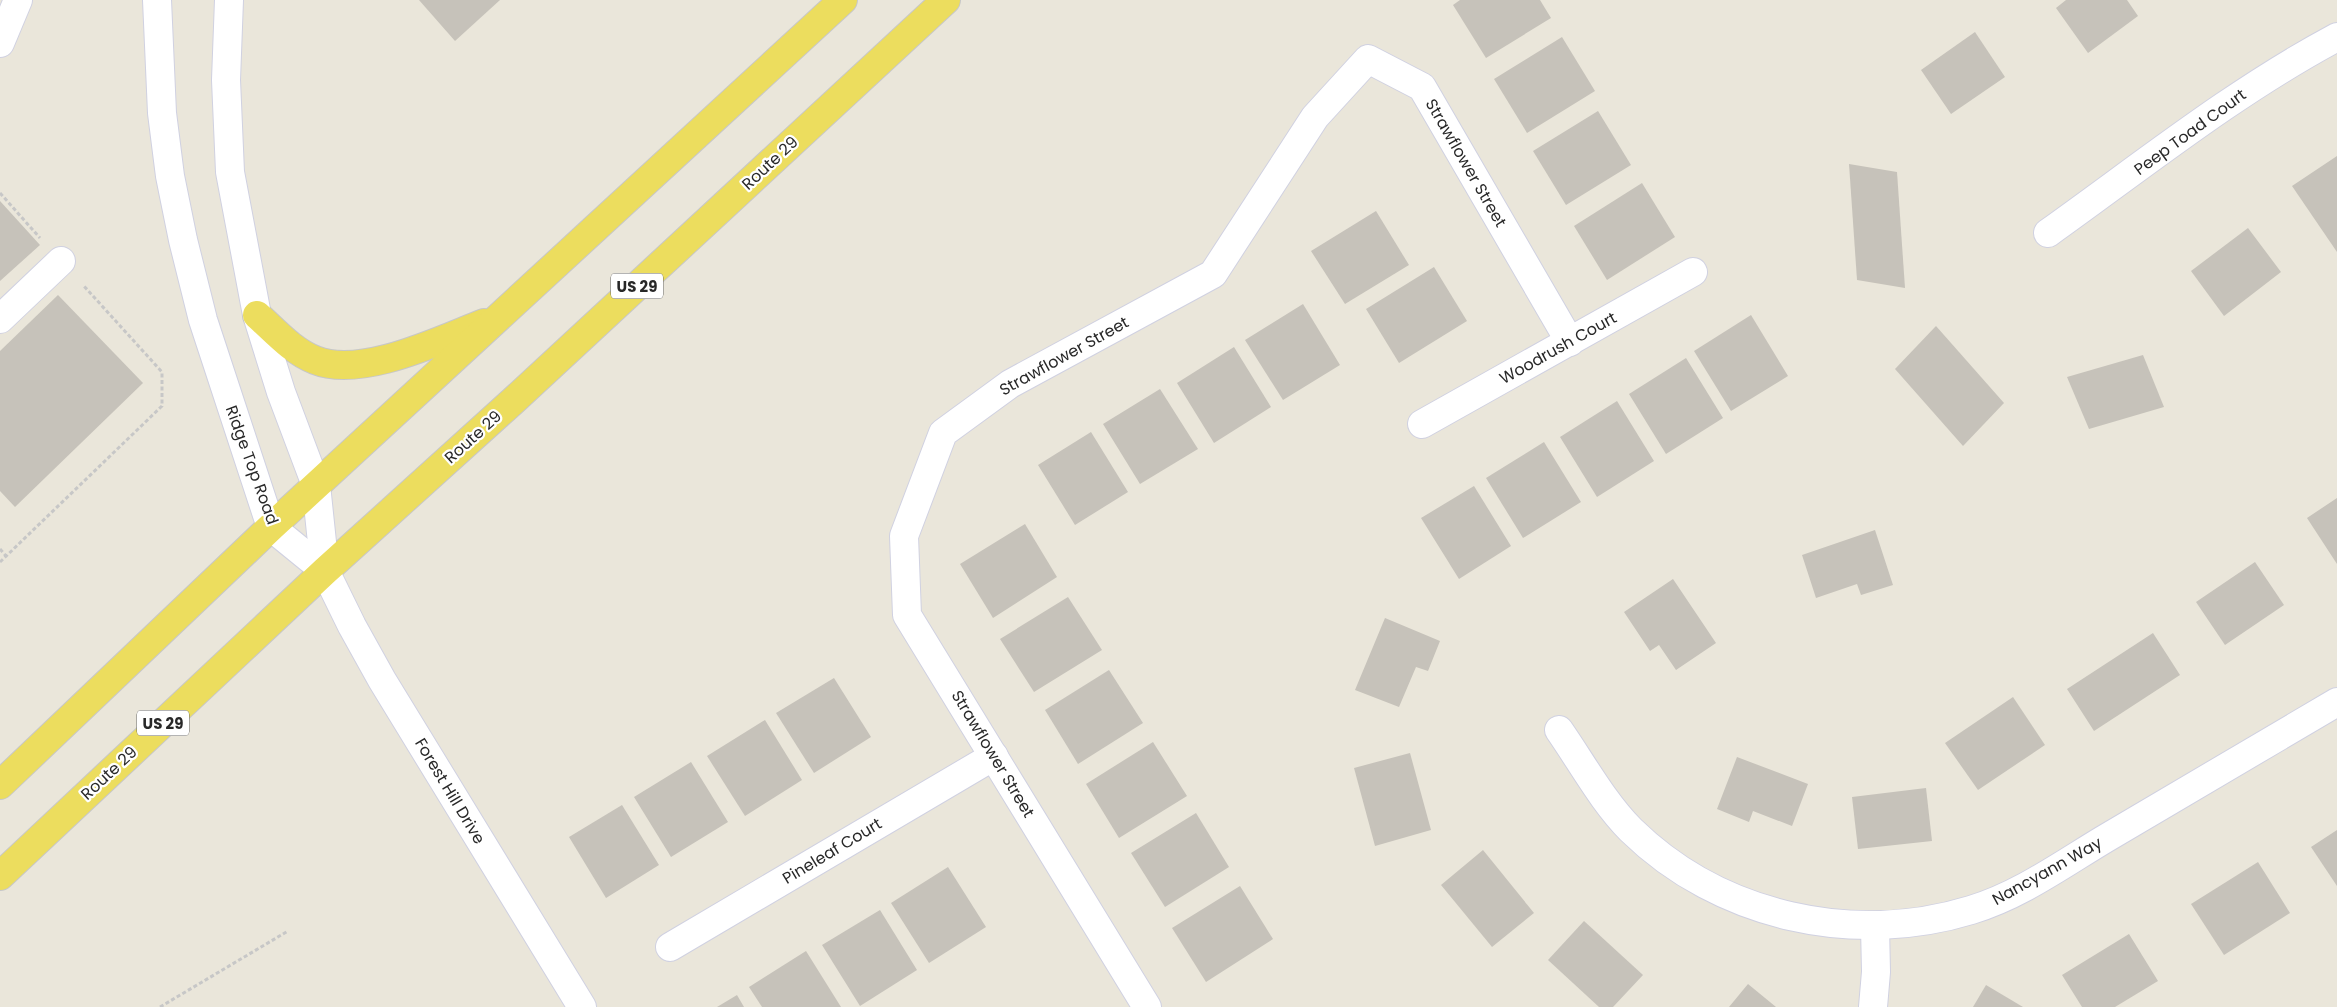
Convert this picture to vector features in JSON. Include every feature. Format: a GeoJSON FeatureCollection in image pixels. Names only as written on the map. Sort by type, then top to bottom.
{"type":"FeatureCollection","features":[{"type":"Feature","properties":{"kind":"main road"},"geometry":{"type":"LineString","coordinates":[[0,785],[316,485],[843,0]]}},
{"type":"Feature","properties":{"kind":"main road","name":"Route 29"},"geometry":{"type":"LineString","coordinates":[[0,876],[325,570],[520,394],[946,0]]}},
{"type":"Feature","properties":{"kind":"main road"},"geometry":{"type":"LineString","coordinates":[[257,316],[291,346],[315,360],[341,365],[391,359],[497,318]]}},
{"type":"Feature","properties":{"kind":"street"},"geometry":{"type":"LineString","coordinates":[[0,43],[18,0]]}},
{"type":"Feature","properties":{"kind":"street","name":"Ridge Top Road"},"geometry":{"type":"LineString","coordinates":[[157,0],[162,113],[170,176],[183,240],[203,320],[271,527],[325,570]]}},
{"type":"Feature","properties":{"kind":"street"},"geometry":{"type":"LineString","coordinates":[[229,0],[226,80],[230,172],[257,316],[281,392],[316,485],[325,570]]}},
{"type":"Feature","properties":{"kind":"street","name":"Peep Toad Court"},"geometry":{"type":"LineString","coordinates":[[2048,233],[2250,89],[2298,58],[2337,37]]}},
{"type":"Feature","properties":{"kind":"street","name":"Strawflower Street"},"geometry":{"type":"LineString","coordinates":[[1147,1007],[908,615],[904,536],[943,433],[1010,384],[1213,274],[1315,117],[1368,59],[1422,87],[1570,342]]}},
{"type":"Feature","properties":{"kind":"street"},"geometry":{"type":"LineString","coordinates":[[0,319],[61,261]]}},
{"type":"Feature","properties":{"kind":"street","name":"Woodrush Court"},"geometry":{"type":"LineString","coordinates":[[1422,424],[1693,272]]}},
{"type":"Feature","properties":{"kind":"street","name":"Forest Hill Drive"},"geometry":{"type":"LineString","coordinates":[[325,570],[352,626],[382,680],[582,1007]]}},
{"type":"Feature","properties":{"kind":"street","name":"Nancyann Way"},"geometry":{"type":"LineString","coordinates":[[1559,730],[1618,816],[1660,855],[1698,880],[1720,892],[1772,912],[1810,921],[1860,927],[1908,924],[1944,918],[2007,897],[2337,702]]}},
{"type":"Feature","properties":{"kind":"street","name":"Pineleaf Court"},"geometry":{"type":"LineString","coordinates":[[670,947],[994,756]]}},
{"type":"Feature","properties":{"kind":"street"},"geometry":{"type":"LineString","coordinates":[[1873,1007],[1876,972],[1875,926]]}},
{"type":"Feature","properties":{"kind":"path"},"geometry":{"type":"LineString","coordinates":[[0,193],[162,372],[162,406],[0,562]]}},
{"type":"Feature","properties":{"kind":"path"},"geometry":{"type":"LineString","coordinates":[[0,549],[6,556]]}},
{"type":"Feature","properties":{"kind":"path"},"geometry":{"type":"LineString","coordinates":[[160,1007],[288,932]]}},
{"type":"Feature","properties":{"kind":"building"},"geometry":{"type":"Polygon","coordinates":[[[419,0],[500,0],[455,41],[419,0]]]}},
{"type":"Feature","properties":{"kind":"building"},"geometry":{"type":"Polygon","coordinates":[[[1460,0],[1540,0],[1551,18],[1486,58],[1453,5],[1460,0]]]}},
{"type":"Feature","properties":{"kind":"building"},"geometry":{"type":"Polygon","coordinates":[[[2066,0],[2127,0],[2138,16],[2088,53],[2056,8],[2066,0]]]}},
{"type":"Feature","properties":{"kind":"building"},"geometry":{"type":"Polygon","coordinates":[[[1975,32],[2005,77],[1951,114],[1921,70],[1975,32]]]}},
{"type":"Feature","properties":{"kind":"building"},"geometry":{"type":"Polygon","coordinates":[[[1562,37],[1595,91],[1527,133],[1494,79],[1562,37]]]}},
{"type":"Feature","properties":{"kind":"building"},"geometry":{"type":"Polygon","coordinates":[[[1598,111],[1631,165],[1566,205],[1533,151],[1598,111]]]}},
{"type":"Feature","properties":{"kind":"building"},"geometry":{"type":"Polygon","coordinates":[[[2337,156],[2337,252],[2292,186],[2337,156]]]}},
{"type":"Feature","properties":{"kind":"building"},"geometry":{"type":"Polygon","coordinates":[[[1849,164],[1897,172],[1905,288],[1857,280],[1849,164]]]}},
{"type":"Feature","properties":{"kind":"building"},"geometry":{"type":"Polygon","coordinates":[[[1642,183],[1675,237],[1607,280],[1574,226],[1642,183]]]}},
{"type":"Feature","properties":{"kind":"building"},"geometry":{"type":"Polygon","coordinates":[[[0,201],[40,245],[0,281],[0,201]]]}},
{"type":"Feature","properties":{"kind":"building"},"geometry":{"type":"Polygon","coordinates":[[[1376,211],[1409,265],[1345,304],[1311,251],[1376,211]]]}},
{"type":"Feature","properties":{"kind":"building"},"geometry":{"type":"Polygon","coordinates":[[[2248,228],[2281,272],[2224,316],[2191,271],[2248,228]]]}},
{"type":"Feature","properties":{"kind":"building"},"geometry":{"type":"Polygon","coordinates":[[[1434,267],[1467,321],[1399,363],[1366,309],[1434,267]]]}},
{"type":"Feature","properties":{"kind":"building"},"geometry":{"type":"Polygon","coordinates":[[[58,295],[143,383],[15,507],[0,491],[0,351],[58,295]]]}},
{"type":"Feature","properties":{"kind":"building"},"geometry":{"type":"Polygon","coordinates":[[[1303,304],[1340,365],[1283,400],[1245,340],[1303,304]]]}},
{"type":"Feature","properties":{"kind":"building"},"geometry":{"type":"Polygon","coordinates":[[[1751,315],[1788,376],[1731,411],[1694,351],[1751,315]]]}},
{"type":"Feature","properties":{"kind":"building"},"geometry":{"type":"Polygon","coordinates":[[[1936,326],[2004,403],[1963,446],[1895,369],[1936,326]]]}},
{"type":"Feature","properties":{"kind":"building"},"geometry":{"type":"Polygon","coordinates":[[[1234,347],[1271,407],[1214,443],[1177,383],[1234,347]]]}},
{"type":"Feature","properties":{"kind":"building"},"geometry":{"type":"Polygon","coordinates":[[[2143,355],[2164,407],[2089,429],[2067,377],[2143,355]]]}},
{"type":"Feature","properties":{"kind":"building"},"geometry":{"type":"Polygon","coordinates":[[[1686,358],[1723,418],[1666,454],[1629,394],[1686,358]]]}},
{"type":"Feature","properties":{"kind":"building"},"geometry":{"type":"Polygon","coordinates":[[[1160,389],[1198,449],[1140,484],[1103,424],[1160,389]]]}},
{"type":"Feature","properties":{"kind":"building"},"geometry":{"type":"Polygon","coordinates":[[[1617,401],[1654,461],[1597,497],[1560,437],[1617,401]]]}},
{"type":"Feature","properties":{"kind":"building"},"geometry":{"type":"Polygon","coordinates":[[[1091,432],[1128,492],[1075,525],[1038,465],[1091,432]]]}},
{"type":"Feature","properties":{"kind":"building"},"geometry":{"type":"Polygon","coordinates":[[[1544,442],[1581,502],[1523,538],[1486,478],[1544,442]]]}},
{"type":"Feature","properties":{"kind":"building"},"geometry":{"type":"Polygon","coordinates":[[[1474,486],[1511,546],[1459,579],[1421,518],[1474,486]]]}},
{"type":"Feature","properties":{"kind":"building"},"geometry":{"type":"Polygon","coordinates":[[[2337,498],[2337,564],[2307,518],[2337,498]]]}},
{"type":"Feature","properties":{"kind":"building"},"geometry":{"type":"Polygon","coordinates":[[[1025,524],[1057,577],[993,618],[960,564],[1025,524]]]}},
{"type":"Feature","properties":{"kind":"building"},"geometry":{"type":"Polygon","coordinates":[[[1875,530],[1893,585],[1861,595],[1857,584],[1816,598],[1802,555],[1875,530]]]}},
{"type":"Feature","properties":{"kind":"building"},"geometry":{"type":"Polygon","coordinates":[[[2255,562],[2284,605],[2225,645],[2196,602],[2255,562]]]}},
{"type":"Feature","properties":{"kind":"building"},"geometry":{"type":"Polygon","coordinates":[[[1673,579],[1716,643],[1676,670],[1659,645],[1650,651],[1624,612],[1673,579]]]}},
{"type":"Feature","properties":{"kind":"building"},"geometry":{"type":"Polygon","coordinates":[[[1068,597],[1102,650],[1034,692],[1000,639],[1068,597]]]}},
{"type":"Feature","properties":{"kind":"building"},"geometry":{"type":"Polygon","coordinates":[[[1385,618],[1440,641],[1428,671],[1416,667],[1399,707],[1355,690],[1385,618]]]}},
{"type":"Feature","properties":{"kind":"building"},"geometry":{"type":"Polygon","coordinates":[[[2153,633],[2180,675],[2094,731],[2067,689],[2153,633]]]}},
{"type":"Feature","properties":{"kind":"building"},"geometry":{"type":"Polygon","coordinates":[[[1109,670],[1143,723],[1078,764],[1045,710],[1109,670]]]}},
{"type":"Feature","properties":{"kind":"building"},"geometry":{"type":"Polygon","coordinates":[[[834,678],[871,737],[814,773],[776,713],[834,678]]]}},
{"type":"Feature","properties":{"kind":"building"},"geometry":{"type":"Polygon","coordinates":[[[2013,697],[2045,745],[1978,790],[1945,743],[2013,697]]]}},
{"type":"Feature","properties":{"kind":"building"},"geometry":{"type":"Polygon","coordinates":[[[765,720],[802,780],[745,816],[707,756],[765,720]]]}},
{"type":"Feature","properties":{"kind":"building"},"geometry":{"type":"Polygon","coordinates":[[[1153,742],[1187,796],[1119,838],[1086,784],[1153,742]]]}},
{"type":"Feature","properties":{"kind":"building"},"geometry":{"type":"Polygon","coordinates":[[[1410,753],[1431,830],[1375,846],[1354,768],[1410,753]]]}},
{"type":"Feature","properties":{"kind":"building"},"geometry":{"type":"Polygon","coordinates":[[[1737,757],[1808,784],[1792,826],[1753,811],[1749,822],[1717,809],[1737,757]]]}},
{"type":"Feature","properties":{"kind":"building"},"geometry":{"type":"Polygon","coordinates":[[[691,762],[728,822],[671,857],[634,797],[691,762]]]}},
{"type":"Feature","properties":{"kind":"building"},"geometry":{"type":"Polygon","coordinates":[[[1926,788],[1932,841],[1858,849],[1852,797],[1926,788]]]}},
{"type":"Feature","properties":{"kind":"building"},"geometry":{"type":"Polygon","coordinates":[[[622,805],[659,865],[606,898],[569,837],[622,805]]]}},
{"type":"Feature","properties":{"kind":"building"},"geometry":{"type":"Polygon","coordinates":[[[1196,813],[1229,867],[1165,907],[1131,853],[1196,813]]]}},
{"type":"Feature","properties":{"kind":"building"},"geometry":{"type":"Polygon","coordinates":[[[2337,830],[2337,886],[2311,847],[2337,830]]]}},
{"type":"Feature","properties":{"kind":"building"},"geometry":{"type":"Polygon","coordinates":[[[1483,850],[1534,913],[1492,947],[1441,885],[1483,850]]]}},
{"type":"Feature","properties":{"kind":"building"},"geometry":{"type":"Polygon","coordinates":[[[2258,862],[2290,913],[2224,955],[2191,904],[2258,862]]]}},
{"type":"Feature","properties":{"kind":"building"},"geometry":{"type":"Polygon","coordinates":[[[948,867],[986,927],[929,963],[891,903],[948,867]]]}},
{"type":"Feature","properties":{"kind":"building"},"geometry":{"type":"Polygon","coordinates":[[[1240,886],[1273,939],[1206,982],[1172,928],[1240,886]]]}},
{"type":"Feature","properties":{"kind":"building"},"geometry":{"type":"Polygon","coordinates":[[[880,910],[917,970],[860,1006],[822,945],[880,910]]]}},
{"type":"Feature","properties":{"kind":"building"},"geometry":{"type":"Polygon","coordinates":[[[1584,921],[1643,975],[1613,1007],[1599,1007],[1548,960],[1584,921]]]}},
{"type":"Feature","properties":{"kind":"building"},"geometry":{"type":"Polygon","coordinates":[[[2129,934],[2158,981],[2115,1007],[2082,1007],[2062,975],[2129,934]]]}},
{"type":"Feature","properties":{"kind":"building"},"geometry":{"type":"Polygon","coordinates":[[[806,951],[841,1007],[762,1007],[749,987],[806,951]]]}},
{"type":"Feature","properties":{"kind":"building"},"geometry":{"type":"Polygon","coordinates":[[[1748,984],[1776,1007],[1729,1007],[1748,984]]]}},
{"type":"Feature","properties":{"kind":"building"},"geometry":{"type":"Polygon","coordinates":[[[1986,985],[2023,1007],[1973,1007],[1986,985]]]}},
{"type":"Feature","properties":{"kind":"building"},"geometry":{"type":"Polygon","coordinates":[[[737,995],[744,1007],[717,1007],[737,995]]]}}]}
